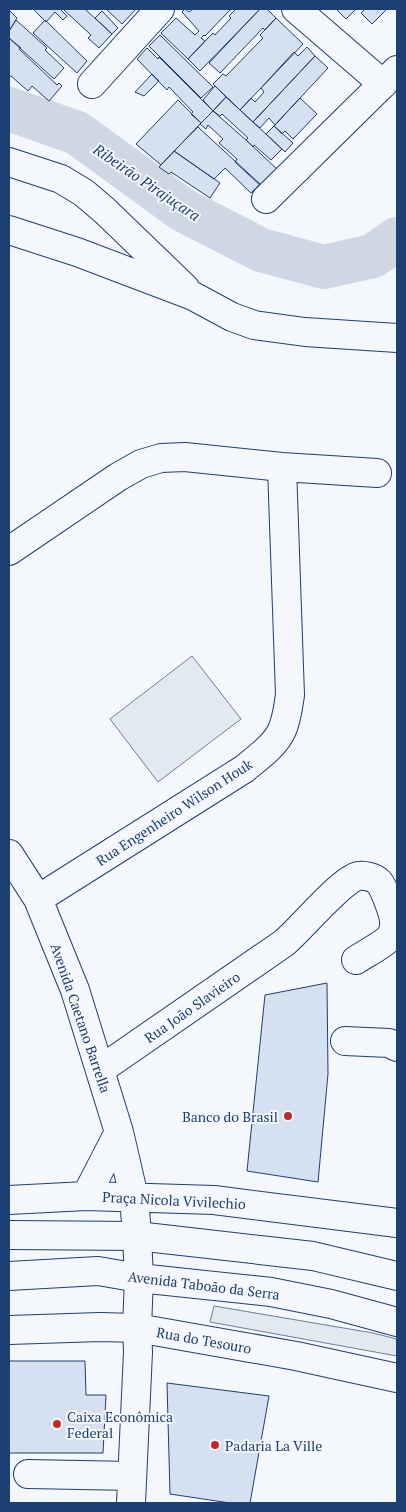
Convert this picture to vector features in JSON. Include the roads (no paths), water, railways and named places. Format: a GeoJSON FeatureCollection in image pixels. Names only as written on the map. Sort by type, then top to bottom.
{"type":"FeatureCollection","features":[{"type":"Feature","properties":{"kind":"main road"},"geometry":{"type":"LineString","coordinates":[[92,84],[160,9]]}},
{"type":"Feature","properties":{"kind":"main road"},"geometry":{"type":"LineString","coordinates":[[266,199],[390,77],[296,9]]}},
{"type":"Feature","properties":{"kind":"main road"},"geometry":{"type":"LineString","coordinates":[[9,162],[61,180],[84,193],[193,296]]}},
{"type":"Feature","properties":{"kind":"main road"},"geometry":{"type":"LineString","coordinates":[[77,252],[87,253],[102,248],[107,233],[104,210]]}},
{"type":"Feature","properties":{"kind":"main road"},"geometry":{"type":"LineString","coordinates":[[9,230],[77,252],[193,296],[232,317],[254,325],[305,332],[397,338]]}},
{"type":"Feature","properties":{"kind":"main road"},"geometry":{"type":"LineString","coordinates":[[9,551],[118,477],[141,464],[161,458],[185,457],[282,467],[377,473]]}},
{"type":"Feature","properties":{"kind":"main road","name":"Rua Engenheiro Wilson Houk"},"geometry":{"type":"LineString","coordinates":[[38,899],[244,769],[268,749],[282,731],[290,695],[282,467]]}},
{"type":"Feature","properties":{"kind":"main road","name":"Avenida Caetano Barrella"},"geometry":{"type":"LineString","coordinates":[[9,854],[38,899],[75,990],[119,1132],[134,1197],[139,1278],[138,1352],[131,1503]]}},
{"type":"Feature","properties":{"kind":"main road","name":"Rua João Slavieiro"},"geometry":{"type":"LineString","coordinates":[[100,1070],[284,943],[332,895],[353,878],[367,876],[374,878],[380,883],[394,919],[394,926],[390,938],[356,960]]}},
{"type":"Feature","properties":{"kind":"main road"},"geometry":{"type":"LineString","coordinates":[[345,1041],[390,1043],[397,1047]]}},
{"type":"Feature","properties":{"kind":"main road"},"geometry":{"type":"LineString","coordinates":[[86,1196],[119,1132]]}},
{"type":"Feature","properties":{"kind":"main road","name":"Praça Nicola Vivilechio"},"geometry":{"type":"LineString","coordinates":[[9,1200],[86,1196],[214,1200],[397,1223]]}},
{"type":"Feature","properties":{"kind":"main road"},"geometry":{"type":"LineString","coordinates":[[9,1234],[137,1236],[313,1256],[397,1276]]}},
{"type":"Feature","properties":{"kind":"main road","name":"Avenida Taboão da Serra"},"geometry":{"type":"LineString","coordinates":[[9,1276],[98,1271],[139,1278],[271,1292],[331,1304],[397,1322]]}},
{"type":"Feature","properties":{"kind":"main road","name":"Rua do Tesouro"},"geometry":{"type":"LineString","coordinates":[[9,1330],[100,1327],[137,1328],[296,1356],[397,1378]]}},
{"type":"Feature","properties":{"kind":"main road"},"geometry":{"type":"LineString","coordinates":[[28,1474],[132,1476]]}},
{"type":"Feature","properties":{"kind":"waterway","name":"Ribeirão Pirajuçara"},"geometry":{"type":"LineString","coordinates":[[9,109],[77,133],[183,210],[261,250],[324,267],[373,256],[397,239]]}},
{"type":"Feature","properties":{"kind":"place","name":"Banco do Brasil"},"geometry":{"type":"Point","coordinates":[288,1116]}},
{"type":"Feature","properties":{"kind":"place","name":"Caixa Econômica Federal"},"geometry":{"type":"Point","coordinates":[57,1424]}},
{"type":"Feature","properties":{"kind":"place","name":"Padaria La Ville"},"geometry":{"type":"Point","coordinates":[215,1445]}}]}
